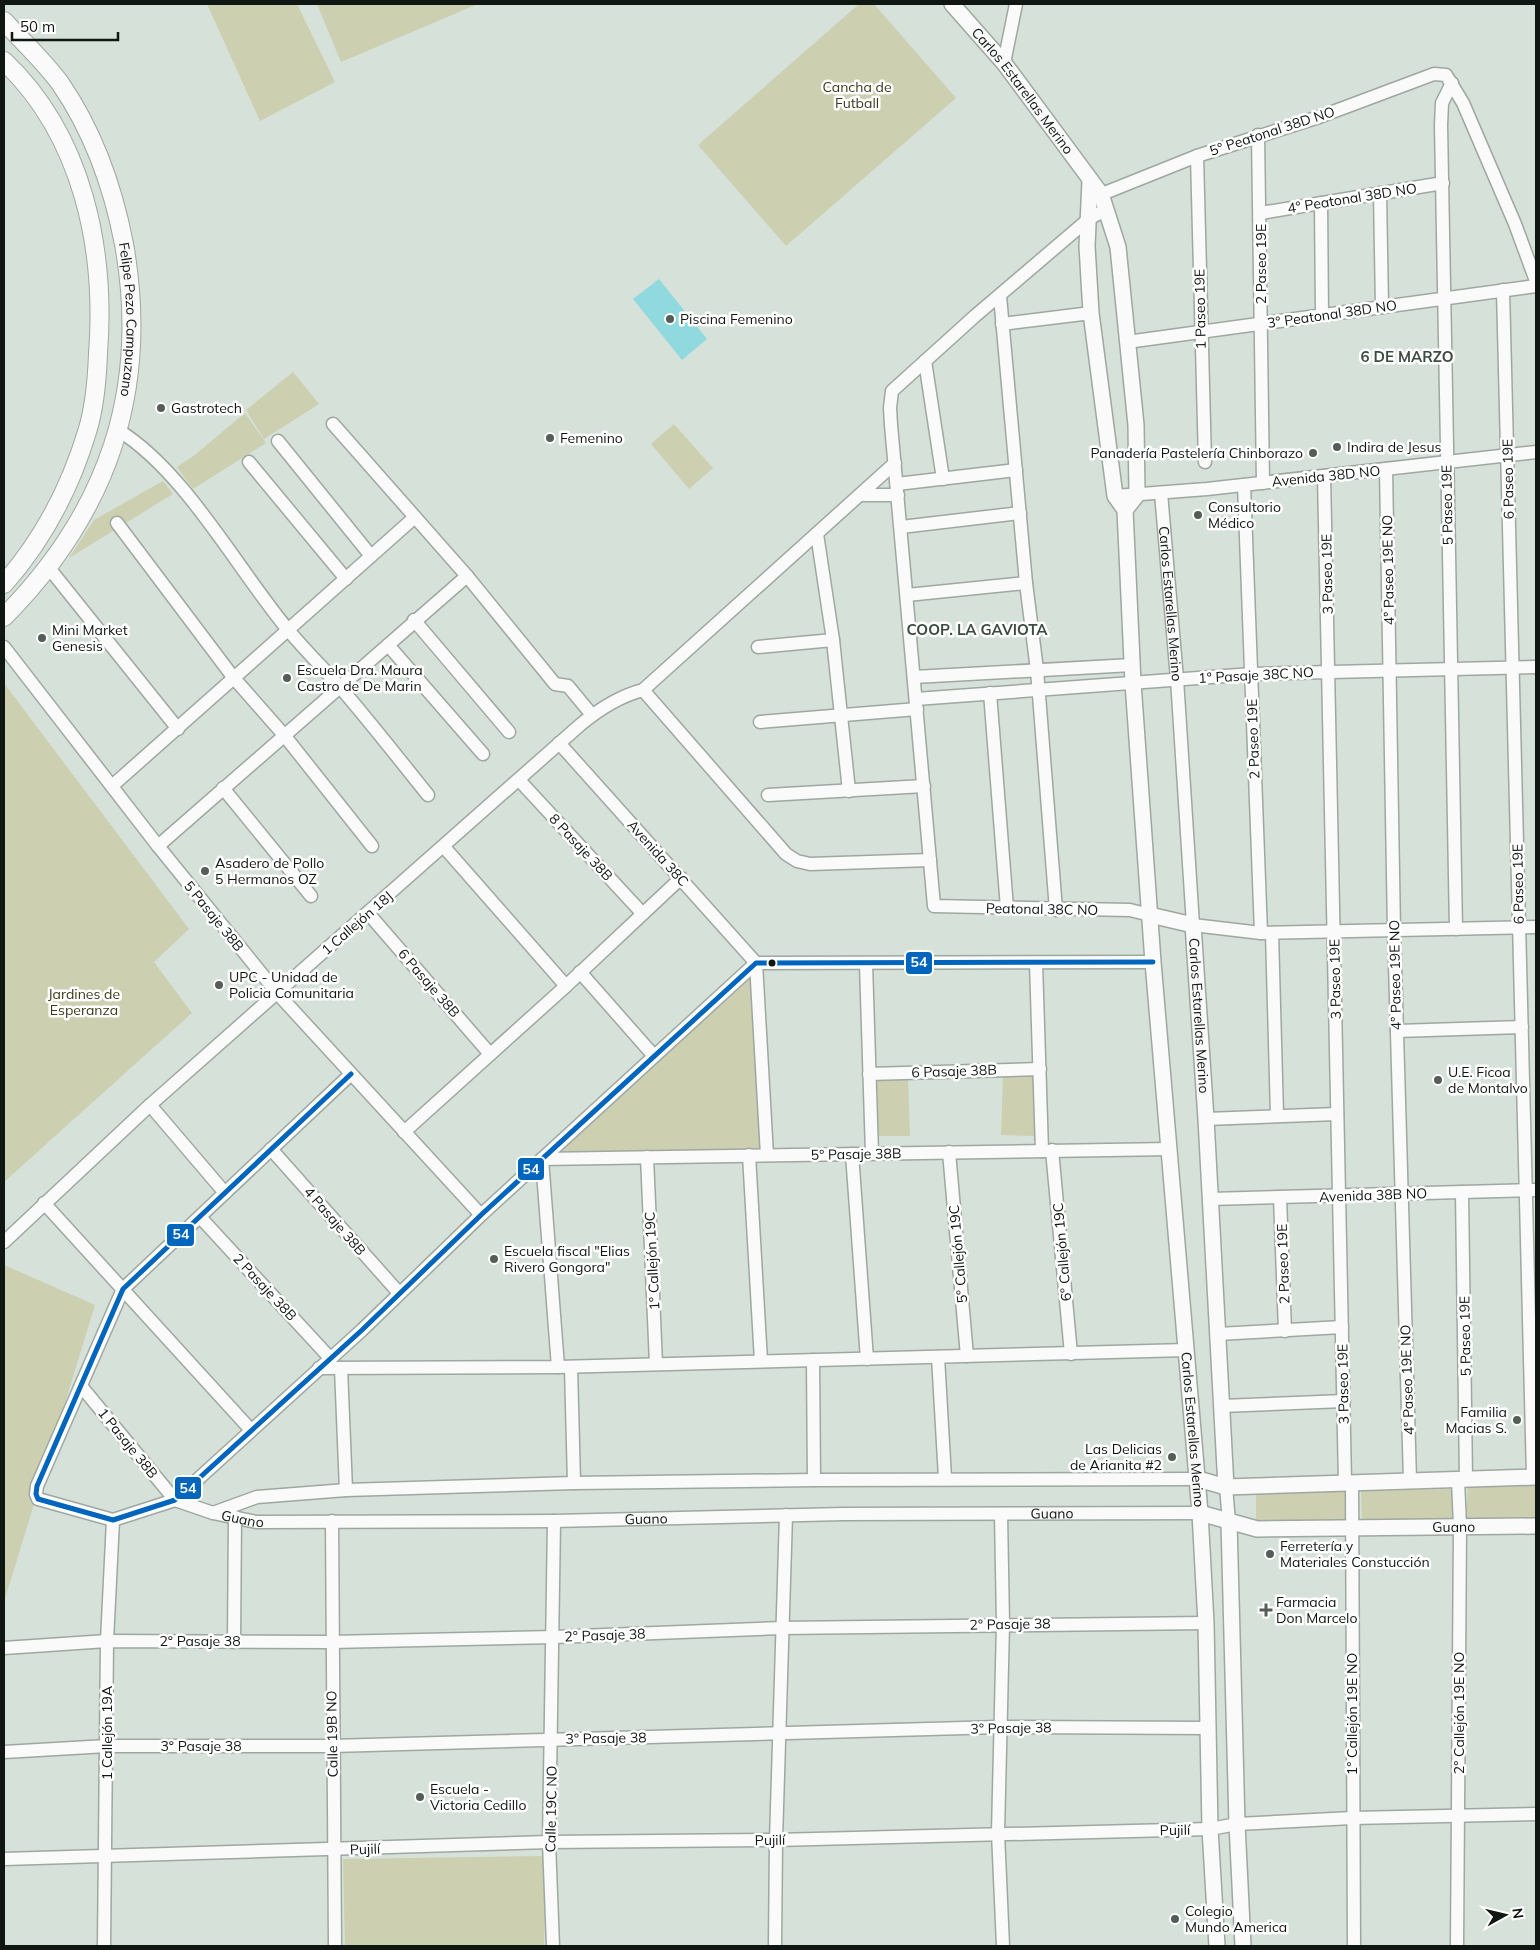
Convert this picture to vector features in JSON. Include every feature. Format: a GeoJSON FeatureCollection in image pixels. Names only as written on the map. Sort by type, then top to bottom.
{"type":"FeatureCollection","features":[{"type":"Feature","properties":{"kind":"main road","name":"Felipe Pezo Campuzano"},"geometry":{"type":"LineString","coordinates":[[4,21],[59,82],[81,119],[101,160],[111,190],[126,257],[130,309],[130,364],[118,430],[91,501],[72,535],[49,568],[4,617]]}},
{"type":"Feature","properties":{"kind":"main road","name":"Felipe Pezo Campuzano"},"geometry":{"type":"LineString","coordinates":[[4,61],[41,102],[59,132],[73,165],[84,196],[96,251],[100,329],[96,386],[87,431],[71,476],[35,544],[4,584]]}},
{"type":"Feature","properties":{"kind":"street","name":"Carlos Estarellas Merino"},"geometry":{"type":"LineString","coordinates":[[952,4],[1004,63],[1090,181],[1095,196],[1106,210],[1118,246],[1136,425],[1137,494]]}},
{"type":"Feature","properties":{"kind":"street"},"geometry":{"type":"LineString","coordinates":[[1004,63],[1016,4]]}},
{"type":"Feature","properties":{"kind":"street","name":"5° Peatonal 38D NO"},"geometry":{"type":"LineString","coordinates":[[1095,196],[1197,156],[1319,117],[1434,74],[1446,75],[1452,83]]}},
{"type":"Feature","properties":{"kind":"street"},"geometry":{"type":"LineString","coordinates":[[1452,83],[1467,112],[1515,224],[1536,281]]}},
{"type":"Feature","properties":{"kind":"street","name":"5 Paseo 19E"},"geometry":{"type":"LineString","coordinates":[[1452,83],[1442,103],[1442,110],[1446,462],[1456,929]]}},
{"type":"Feature","properties":{"kind":"street","name":"2 Paseo 19E"},"geometry":{"type":"LineString","coordinates":[[1258,135],[1261,213],[1263,483]]}},
{"type":"Feature","properties":{"kind":"street","name":"1 Paseo 19E"},"geometry":{"type":"LineString","coordinates":[[1197,156],[1205,462]]}},
{"type":"Feature","properties":{"kind":"street","name":"4° Peatonal 38D NO"},"geometry":{"type":"LineString","coordinates":[[1261,213],[1443,183]]}},
{"type":"Feature","properties":{"kind":"street"},"geometry":{"type":"LineString","coordinates":[[1380,193],[1382,307]]}},
{"type":"Feature","properties":{"kind":"street"},"geometry":{"type":"LineString","coordinates":[[1095,196],[1087,246],[1091,313],[1115,496],[1125,510],[1137,494]]}},
{"type":"Feature","properties":{"kind":"street"},"geometry":{"type":"LineString","coordinates":[[1321,203],[1322,315]]}},
{"type":"Feature","properties":{"kind":"street"},"geometry":{"type":"LineString","coordinates":[[895,463],[643,690],[786,854],[796,861],[810,864],[930,860],[898,490],[890,408],[892,391],[1090,218],[1106,210]]}},
{"type":"Feature","properties":{"kind":"street","name":"3° Peatonal 38D NO"},"geometry":{"type":"LineString","coordinates":[[1128,342],[1536,286]]}},
{"type":"Feature","properties":{"kind":"street","name":"6 Paseo 19E"},"geometry":{"type":"LineString","coordinates":[[1503,290],[1522,1027],[1531,1190],[1535,1477]]}},
{"type":"Feature","properties":{"kind":"street"},"geometry":{"type":"LineString","coordinates":[[1000,296],[1026,583],[1038,670],[1056,910]]}},
{"type":"Feature","properties":{"kind":"street"},"geometry":{"type":"LineString","coordinates":[[1002,324],[1091,313]]}},
{"type":"Feature","properties":{"kind":"street"},"geometry":{"type":"LineString","coordinates":[[926,361],[943,479]]}},
{"type":"Feature","properties":{"kind":"street"},"geometry":{"type":"LineString","coordinates":[[333,424],[467,576],[555,684],[568,686],[592,715]]}},
{"type":"Feature","properties":{"kind":"street"},"geometry":{"type":"LineString","coordinates":[[118,430],[138,442],[156,459],[194,504],[288,631],[339,686],[428,795]]}},
{"type":"Feature","properties":{"kind":"street"},"geometry":{"type":"LineString","coordinates":[[278,441],[371,556]]}},
{"type":"Feature","properties":{"kind":"street","name":"Avenida 38D NO"},"geometry":{"type":"LineString","coordinates":[[1115,496],[1244,485],[1536,452]]}},
{"type":"Feature","properties":{"kind":"street"},"geometry":{"type":"LineString","coordinates":[[249,462],[346,579]]}},
{"type":"Feature","properties":{"kind":"street","name":"4° Paseo 19E NO"},"geometry":{"type":"LineString","coordinates":[[1386,469],[1394,930],[1410,1480]]}},
{"type":"Feature","properties":{"kind":"street"},"geometry":{"type":"LineString","coordinates":[[860,494],[898,490],[943,479],[1016,470]]}},
{"type":"Feature","properties":{"kind":"street","name":"3 Paseo 19E"},"geometry":{"type":"LineString","coordinates":[[1324,476],[1330,672],[1342,1327],[1349,1482]]}},
{"type":"Feature","properties":{"kind":"street","name":"2 Paseo 19E"},"geometry":{"type":"LineString","coordinates":[[1244,485],[1252,674],[1277,1115]]}},
{"type":"Feature","properties":{"kind":"street","name":"Carlos Estarellas Merino"},"geometry":{"type":"LineString","coordinates":[[1161,493],[1176,679],[1206,1118],[1229,1522],[1237,1824],[1243,1946]]}},
{"type":"Feature","properties":{"kind":"street","name":"Carlos Estarellas Merino"},"geometry":{"type":"LineString","coordinates":[[1125,510],[1132,683],[1153,962],[1198,1479],[1206,1623],[1210,1829],[1217,1946]]}},
{"type":"Feature","properties":{"kind":"street"},"geometry":{"type":"LineString","coordinates":[[901,527],[1020,513]]}},
{"type":"Feature","properties":{"kind":"street"},"geometry":{"type":"LineString","coordinates":[[112,786],[415,517]]}},
{"type":"Feature","properties":{"kind":"street"},"geometry":{"type":"LineString","coordinates":[[116,523],[234,677],[284,735],[372,846]]}},
{"type":"Feature","properties":{"kind":"street"},"geometry":{"type":"LineString","coordinates":[[817,534],[833,640],[849,791]]}},
{"type":"Feature","properties":{"kind":"street"},"geometry":{"type":"LineString","coordinates":[[49,568],[178,728]]}},
{"type":"Feature","properties":{"kind":"street"},"geometry":{"type":"LineString","coordinates":[[158,846],[388,645],[414,620],[467,576]]}},
{"type":"Feature","properties":{"kind":"street"},"geometry":{"type":"LineString","coordinates":[[907,595],[1026,583]]}},
{"type":"Feature","properties":{"kind":"street"},"geometry":{"type":"LineString","coordinates":[[414,620],[509,732]]}},
{"type":"Feature","properties":{"kind":"street"},"geometry":{"type":"LineString","coordinates":[[758,647],[833,640]]}},
{"type":"Feature","properties":{"kind":"street"},"geometry":{"type":"LineString","coordinates":[[388,645],[483,754]]}},
{"type":"Feature","properties":{"kind":"street","name":"5 Pasaje 38B"},"geometry":{"type":"LineString","coordinates":[[4,647],[158,846],[278,994],[481,1215]]}},
{"type":"Feature","properties":{"kind":"street"},"geometry":{"type":"LineString","coordinates":[[914,678],[1132,665]]}},
{"type":"Feature","properties":{"kind":"street","name":"1° Pasaje 38C NO"},"geometry":{"type":"LineString","coordinates":[[760,722],[842,714],[990,693],[1176,679],[1252,674],[1536,667]]}},
{"type":"Feature","properties":{"kind":"street","name":"1 Callejón 18J"},"geometry":{"type":"LineString","coordinates":[[4,1242],[150,1105],[520,780],[559,743],[592,715],[626,694],[643,690]]}},
{"type":"Feature","properties":{"kind":"street"},"geometry":{"type":"LineString","coordinates":[[990,693],[1007,908]]}},
{"type":"Feature","properties":{"kind":"street","name":"Avenida 38C"},"geometry":{"type":"LineString","coordinates":[[559,743],[756,963]]}},
{"type":"Feature","properties":{"kind":"street","name":"8 Pasaje 38B"},"geometry":{"type":"LineString","coordinates":[[520,780],[642,913]]}},
{"type":"Feature","properties":{"kind":"street"},"geometry":{"type":"LineString","coordinates":[[768,795],[924,786]]}},
{"type":"Feature","properties":{"kind":"street"},"geometry":{"type":"LineString","coordinates":[[223,788],[311,896]]}},
{"type":"Feature","properties":{"kind":"street"},"geometry":{"type":"LineString","coordinates":[[444,847],[566,986]]}},
{"type":"Feature","properties":{"kind":"street","name":"Peatonal 38C NO"},"geometry":{"type":"LineString","coordinates":[[930,860],[934,906],[1056,910],[1130,910],[1150,915]]}},
{"type":"Feature","properties":{"kind":"street"},"geometry":{"type":"LineString","coordinates":[[404,1132],[566,986],[681,878]]}},
{"type":"Feature","properties":{"kind":"street","name":"6 Pasaje 38B"},"geometry":{"type":"LineString","coordinates":[[368,913],[490,1054]]}},
{"type":"Feature","properties":{"kind":"street","name":"Carlos Estarellas Merino"},"geometry":{"type":"LineString","coordinates":[[1150,915],[1192,925]]}},
{"type":"Feature","properties":{"kind":"street"},"geometry":{"type":"LineString","coordinates":[[1192,925],[1267,933],[1536,927]]}},
{"type":"Feature","properties":{"kind":"street"},"geometry":{"type":"LineString","coordinates":[[351,1074],[122,1289],[36,1490],[38,1499],[113,1520],[175,1500],[250,1429],[330,1358],[481,1215],[756,963],[1153,962]]}},
{"type":"Feature","properties":{"kind":"street"},"geometry":{"type":"LineString","coordinates":[[756,963],[767,1155]]}},
{"type":"Feature","properties":{"kind":"street","name":"6° Callejón 19C"},"geometry":{"type":"LineString","coordinates":[[1036,963],[1040,1069],[1047,1150],[1071,1354]]}},
{"type":"Feature","properties":{"kind":"street"},"geometry":{"type":"LineString","coordinates":[[866,964],[872,1154]]}},
{"type":"Feature","properties":{"kind":"street"},"geometry":{"type":"LineString","coordinates":[[580,972],[654,1056]]}},
{"type":"Feature","properties":{"kind":"street"},"geometry":{"type":"LineString","coordinates":[[1397,1031],[1522,1027]]}},
{"type":"Feature","properties":{"kind":"street","name":"6 Pasaje 38B"},"geometry":{"type":"LineString","coordinates":[[869,1074],[1040,1069]]}},
{"type":"Feature","properties":{"kind":"street"},"geometry":{"type":"LineString","coordinates":[[150,1105],[225,1193]]}},
{"type":"Feature","properties":{"kind":"street"},"geometry":{"type":"LineString","coordinates":[[1206,1118],[1337,1114]]}},
{"type":"Feature","properties":{"kind":"street","name":"5° Pasaje 38B"},"geometry":{"type":"LineString","coordinates":[[542,1159],[1170,1148]]}},
{"type":"Feature","properties":{"kind":"street","name":"4 Pasaje 38B"},"geometry":{"type":"LineString","coordinates":[[272,1149],[399,1293]]}},
{"type":"Feature","properties":{"kind":"street","name":"5° Callejón 19C"},"geometry":{"type":"LineString","coordinates":[[949,1152],[967,1356]]}},
{"type":"Feature","properties":{"kind":"street"},"geometry":{"type":"LineString","coordinates":[[852,1154],[867,1359]]}},
{"type":"Feature","properties":{"kind":"street"},"geometry":{"type":"LineString","coordinates":[[749,1155],[761,1362]]}},
{"type":"Feature","properties":{"kind":"street","name":"1° Callejón 19C"},"geometry":{"type":"LineString","coordinates":[[647,1157],[656,1364]]}},
{"type":"Feature","properties":{"kind":"street"},"geometry":{"type":"LineString","coordinates":[[542,1159],[565,1367],[574,1484]]}},
{"type":"Feature","properties":{"kind":"street","name":"Avenida 38B NO"},"geometry":{"type":"LineString","coordinates":[[1210,1199],[1531,1190]]}},
{"type":"Feature","properties":{"kind":"street","name":"5 Paseo 19E"},"geometry":{"type":"LineString","coordinates":[[1462,1192],[1462,1480]]}},
{"type":"Feature","properties":{"kind":"street","name":"2 Paseo 19E"},"geometry":{"type":"LineString","coordinates":[[1280,1197],[1285,1330]]}},
{"type":"Feature","properties":{"kind":"street"},"geometry":{"type":"LineString","coordinates":[[44,1203],[250,1429]]}},
{"type":"Feature","properties":{"kind":"street","name":"2 Pasaje 38B"},"geometry":{"type":"LineString","coordinates":[[200,1217],[330,1358]]}},
{"type":"Feature","properties":{"kind":"street"},"geometry":{"type":"LineString","coordinates":[[1218,1334],[1342,1327]]}},
{"type":"Feature","properties":{"kind":"street"},"geometry":{"type":"LineString","coordinates":[[319,1368],[565,1367],[1187,1350]]}},
{"type":"Feature","properties":{"kind":"street"},"geometry":{"type":"LineString","coordinates":[[938,1357],[945,1478]]}},
{"type":"Feature","properties":{"kind":"street"},"geometry":{"type":"LineString","coordinates":[[813,1360],[814,1480]]}},
{"type":"Feature","properties":{"kind":"street"},"geometry":{"type":"LineString","coordinates":[[341,1368],[346,1490]]}},
{"type":"Feature","properties":{"kind":"street","name":"1 Pasaje 38B"},"geometry":{"type":"LineString","coordinates":[[81,1386],[175,1500]]}},
{"type":"Feature","properties":{"kind":"street"},"geometry":{"type":"LineString","coordinates":[[1222,1406],[1344,1401]]}},
{"type":"Feature","properties":{"kind":"street","name":"Guano"},"geometry":{"type":"LineString","coordinates":[[213,1513],[257,1497],[346,1490],[945,1478],[1198,1479],[1226,1487],[1535,1477]]}},
{"type":"Feature","properties":{"kind":"street","name":"2° Callejón 19E NO"},"geometry":{"type":"LineString","coordinates":[[1457,1946],[1460,1526],[1462,1480]]}},
{"type":"Feature","properties":{"kind":"street","name":"1° Callejón 19E NO"},"geometry":{"type":"LineString","coordinates":[[1349,1482],[1353,1528],[1352,1818],[1354,1946]]}},
{"type":"Feature","properties":{"kind":"street"},"geometry":{"type":"LineString","coordinates":[[175,1500],[213,1513]]}},
{"type":"Feature","properties":{"kind":"street","name":"Guano"},"geometry":{"type":"LineString","coordinates":[[213,1513],[256,1522],[554,1521],[786,1515],[1200,1513],[1257,1529],[1536,1526]]}},
{"type":"Feature","properties":{"kind":"street"},"geometry":{"type":"LineString","coordinates":[[1001,1514],[1003,1624],[999,1727],[998,1833],[1003,1946]]}},
{"type":"Feature","properties":{"kind":"street"},"geometry":{"type":"LineString","coordinates":[[775,1946],[781,1628],[786,1515]]}},
{"type":"Feature","properties":{"kind":"street"},"geometry":{"type":"LineString","coordinates":[[234,1642],[235,1517]]}},
{"type":"Feature","properties":{"kind":"street","name":"1 Callejón 19A"},"geometry":{"type":"LineString","coordinates":[[104,1946],[107,1641],[113,1520]]}},
{"type":"Feature","properties":{"kind":"street","name":"Calle 19B NO"},"geometry":{"type":"LineString","coordinates":[[332,1521],[331,1642],[335,1946]]}},
{"type":"Feature","properties":{"kind":"street","name":"Calle 19C NO"},"geometry":{"type":"LineString","coordinates":[[553,1946],[549,1842],[554,1637],[554,1521]]}},
{"type":"Feature","properties":{"kind":"street","name":"2° Pasaje 38"},"geometry":{"type":"LineString","coordinates":[[4,1648],[107,1641],[331,1642],[554,1637],[781,1628],[1206,1623]]}},
{"type":"Feature","properties":{"kind":"street","name":"3° Pasaje 38"},"geometry":{"type":"LineString","coordinates":[[4,1752],[107,1746],[332,1746],[552,1738],[779,1735],[999,1727],[1208,1728]]}},
{"type":"Feature","properties":{"kind":"street","name":"Pujilí"},"geometry":{"type":"LineString","coordinates":[[4,1859],[106,1854],[334,1850],[549,1842],[776,1840],[1210,1829],[1237,1824],[1352,1818],[1536,1814]]}},
{"type":"Feature","properties":{"kind":"green space"},"geometry":{"type":"Polygon","coordinates":[[[207,4],[297,4],[335,82],[260,121],[207,4]]]}},
{"type":"Feature","properties":{"kind":"green space"},"geometry":{"type":"Polygon","coordinates":[[[317,4],[478,4],[341,62],[317,4]]]}},
{"type":"Feature","properties":{"kind":"green space","name":"Cancha de Futball"},"geometry":{"type":"Polygon","coordinates":[[[859,4],[874,4],[956,98],[786,246],[698,145],[859,4]]]}},
{"type":"Feature","properties":{"kind":"green space"},"geometry":{"type":"Polygon","coordinates":[[[293,372],[319,404],[264,439],[246,410],[293,372]]]}},
{"type":"Feature","properties":{"kind":"green space"},"geometry":{"type":"Polygon","coordinates":[[[245,413],[266,443],[193,489],[177,467],[196,454],[245,413]]]}},
{"type":"Feature","properties":{"kind":"green space"},"geometry":{"type":"Polygon","coordinates":[[[674,424],[713,468],[689,489],[651,444],[674,424]]]}},
{"type":"Feature","properties":{"kind":"green space"},"geometry":{"type":"Polygon","coordinates":[[[163,481],[173,494],[69,558],[94,520],[163,481]]]}},
{"type":"Feature","properties":{"kind":"green space","name":"Jardines de Esperanza"},"geometry":{"type":"Polygon","coordinates":[[[4,683],[189,929],[154,962],[192,1013],[4,1182],[4,683]]]}},
{"type":"Feature","properties":{"kind":"green space"},"geometry":{"type":"Polygon","coordinates":[[[753,976],[763,1150],[554,1154],[753,976]]]}},
{"type":"Feature","properties":{"kind":"green space"},"geometry":{"type":"Polygon","coordinates":[[[1035,1075],[1034,1136],[1001,1135],[1003,1077],[1035,1075]]]}},
{"type":"Feature","properties":{"kind":"green space"},"geometry":{"type":"Polygon","coordinates":[[[908,1076],[910,1136],[878,1136],[877,1078],[908,1076]]]}},
{"type":"Feature","properties":{"kind":"green space"},"geometry":{"type":"Polygon","coordinates":[[[4,1265],[95,1305],[4,1602],[4,1265]]]}},
{"type":"Feature","properties":{"kind":"green space"},"geometry":{"type":"Polygon","coordinates":[[[1536,1482],[1536,1518],[1466,1520],[1468,1484],[1536,1482]]]}},
{"type":"Feature","properties":{"kind":"green space"},"geometry":{"type":"Polygon","coordinates":[[[1452,1489],[1453,1520],[1362,1522],[1361,1491],[1452,1489]]]}},
{"type":"Feature","properties":{"kind":"green space"},"geometry":{"type":"Polygon","coordinates":[[[1346,1491],[1347,1520],[1256,1523],[1256,1494],[1346,1491]]]}},
{"type":"Feature","properties":{"kind":"green space"},"geometry":{"type":"Polygon","coordinates":[[[546,1856],[544,1946],[345,1946],[343,1859],[546,1856]]]}},
{"type":"Feature","properties":{"kind":"water","name":"Piscina Femenino"},"geometry":{"type":"Polygon","coordinates":[[[659,279],[707,339],[682,360],[633,299],[659,279]]]}},
{"type":"Feature","properties":{"kind":"transit line","name":"54"},"geometry":{"type":"LineString","coordinates":[[351,1074],[123,1289],[37,1486],[36,1494],[38,1499],[113,1520],[175,1500],[362,1330],[481,1215],[756,963],[1153,962]]}},
{"type":"Feature","properties":{"kind":"place","name":"Piscina Femenino"},"geometry":{"type":"Point","coordinates":[670,319]}},
{"type":"Feature","properties":{"kind":"place","name":"Gastrotech"},"geometry":{"type":"Point","coordinates":[161,408]}},
{"type":"Feature","properties":{"kind":"place","name":"Femenino"},"geometry":{"type":"Point","coordinates":[550,438]}},
{"type":"Feature","properties":{"kind":"place","name":"Indira de Jesus"},"geometry":{"type":"Point","coordinates":[1337,447]}},
{"type":"Feature","properties":{"kind":"place","name":"Panadería Pastelería Chinborazo"},"geometry":{"type":"Point","coordinates":[1313,453]}},
{"type":"Feature","properties":{"kind":"place","name":"Consultorio Médico"},"geometry":{"type":"Point","coordinates":[1198,515]}},
{"type":"Feature","properties":{"kind":"place","name":"Mini Market Genesis"},"geometry":{"type":"Point","coordinates":[42,638]}},
{"type":"Feature","properties":{"kind":"place","name":"Escuela Dra. Maura Castro de De Marin"},"geometry":{"type":"Point","coordinates":[287,678]}},
{"type":"Feature","properties":{"kind":"place","name":"Asadero de Pollo 5 Hermanos OZ"},"geometry":{"type":"Point","coordinates":[205,871]}},
{"type":"Feature","properties":{"kind":"place","name":"UPC - Unidad de Policia Comunitaria"},"geometry":{"type":"Point","coordinates":[219,985]}},
{"type":"Feature","properties":{"kind":"place","name":"U.E. Ficoa de Montalvo"},"geometry":{"type":"Point","coordinates":[1438,1080]}},
{"type":"Feature","properties":{"kind":"place","name":"Escuela fiscal \"Elias Rivero Gongora\""},"geometry":{"type":"Point","coordinates":[494,1259]}},
{"type":"Feature","properties":{"kind":"place","name":"Familia Macias S."},"geometry":{"type":"Point","coordinates":[1517,1420]}},
{"type":"Feature","properties":{"kind":"place","name":"Las Delicias de Arianita #2"},"geometry":{"type":"Point","coordinates":[1172,1457]}},
{"type":"Feature","properties":{"kind":"place","name":"Ferretería y Materiales Constucción"},"geometry":{"type":"Point","coordinates":[1270,1554]}},
{"type":"Feature","properties":{"kind":"place","name":"Farmacia Don Marcelo"},"geometry":{"type":"Point","coordinates":[1266,1610]}},
{"type":"Feature","properties":{"kind":"place","name":"Escuela - Victoria Cedillo"},"geometry":{"type":"Point","coordinates":[420,1797]}},
{"type":"Feature","properties":{"kind":"place","name":"Colegio Mundo America"},"geometry":{"type":"Point","coordinates":[1175,1919]}},
{"type":"Feature","properties":{"kind":"district","name":"6 DE MARZO"},"geometry":{"type":"Point","coordinates":[1407,357]}},
{"type":"Feature","properties":{"kind":"district","name":"COOP. LA GAVIOTA"},"geometry":{"type":"Point","coordinates":[977,630]}}]}
